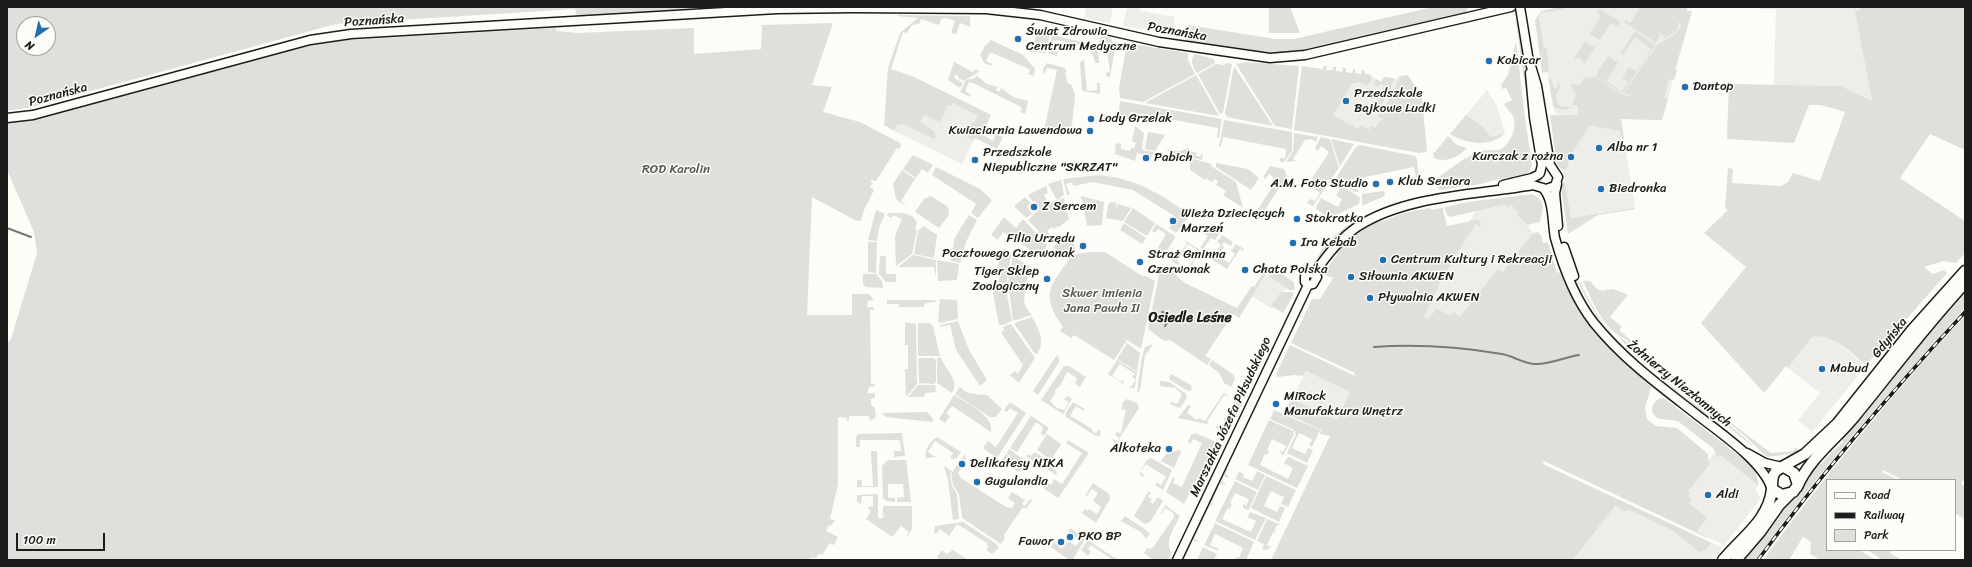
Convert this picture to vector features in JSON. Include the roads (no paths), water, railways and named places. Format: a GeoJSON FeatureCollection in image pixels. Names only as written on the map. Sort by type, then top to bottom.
{"type":"FeatureCollection","features":[{"type":"Feature","properties":{"kind":"main road","name":"Gdyńska"},"geometry":{"type":"LineString","coordinates":[[1782,467],[1806,454],[1837,424],[1912,330],[1965,271]]}},
{"type":"Feature","properties":{"kind":"main road","name":"Gdyńska"},"geometry":{"type":"LineString","coordinates":[[1736,560],[1760,532],[1781,502],[1795,490],[1808,466],[1855,416],[1928,324],[1965,283]]}},
{"type":"Feature","properties":{"kind":"main road"},"geometry":{"type":"LineString","coordinates":[[1724,560],[1757,524],[1766,509],[1772,489],[1774,473],[1782,467],[1787,468],[1794,473],[1797,479],[1795,490],[1782,495],[1772,489]]}},
{"type":"Feature","properties":{"kind":"street","name":"Poznańska"},"geometry":{"type":"LineString","coordinates":[[7,118],[33,114],[330,36],[777,9],[986,9],[1015,11],[1159,42],[1242,54],[1283,58],[1321,52],[1511,7]]}},
{"type":"Feature","properties":{"kind":"street"},"geometry":{"type":"LineString","coordinates":[[1520,7],[1528,56],[1532,107],[1542,165],[1538,183],[1542,188]]}},
{"type":"Feature","properties":{"kind":"street"},"geometry":{"type":"LineString","coordinates":[[1478,193],[1533,185],[1551,189],[1557,184],[1558,177],[1549,164],[1537,86],[1528,56]]}},
{"type":"Feature","properties":{"kind":"street"},"geometry":{"type":"LineString","coordinates":[[1478,193],[1532,178],[1546,169],[1554,170]]}},
{"type":"Feature","properties":{"kind":"street","name":"Żołnierzy Niezłomnych"},"geometry":{"type":"LineString","coordinates":[[1557,184],[1555,193],[1558,224],[1563,246],[1577,284],[1602,331]]}},
{"type":"Feature","properties":{"kind":"street","name":"Żołnierzy Niezłomnych"},"geometry":{"type":"LineString","coordinates":[[1542,188],[1548,197],[1555,237],[1571,283],[1589,316],[1623,355],[1743,451],[1765,474],[1772,489]]}},
{"type":"Feature","properties":{"kind":"street","name":"Marszałka Józefa Piłsudskiego"},"geometry":{"type":"LineString","coordinates":[[1177,560],[1308,285],[1305,281],[1305,276],[1308,273],[1314,274],[1339,242],[1357,228],[1374,218],[1413,205],[1478,193]]}},
{"type":"Feature","properties":{"kind":"street","name":"Żołnierzy Niezłomnych"},"geometry":{"type":"LineString","coordinates":[[1743,451],[1767,464],[1782,467]]}},
{"type":"Feature","properties":{"kind":"waterway"},"geometry":{"type":"LineString","coordinates":[[7,228],[31,237]]}},
{"type":"Feature","properties":{"kind":"waterway"},"geometry":{"type":"LineString","coordinates":[[1162,312],[1168,314],[1170,317],[1165,326]]}},
{"type":"Feature","properties":{"kind":"waterway"},"geometry":{"type":"LineString","coordinates":[[1374,347],[1422,346],[1470,350],[1502,354],[1533,364],[1548,363],[1579,355]]}},
{"type":"Feature","properties":{"kind":"railway"},"geometry":{"type":"LineString","coordinates":[[1758,560],[1832,464],[1965,312]]}},
{"type":"Feature","properties":{"kind":"place","name":"Świat Zdrowia Centrum Medyczne"},"geometry":{"type":"Point","coordinates":[1018,39]}},
{"type":"Feature","properties":{"kind":"place","name":"Kobicar"},"geometry":{"type":"Point","coordinates":[1489,61]}},
{"type":"Feature","properties":{"kind":"place","name":"Dantop"},"geometry":{"type":"Point","coordinates":[1685,87]}},
{"type":"Feature","properties":{"kind":"place","name":"Przedszkole Bajkowe Ludki"},"geometry":{"type":"Point","coordinates":[1346,101]}},
{"type":"Feature","properties":{"kind":"place","name":"Lody Grzelak"},"geometry":{"type":"Point","coordinates":[1091,119]}},
{"type":"Feature","properties":{"kind":"place","name":"Kwiaciarnia Lawendowa"},"geometry":{"type":"Point","coordinates":[1090,131]}},
{"type":"Feature","properties":{"kind":"place","name":"Alba nr 1"},"geometry":{"type":"Point","coordinates":[1599,148]}},
{"type":"Feature","properties":{"kind":"place","name":"Kurczak z rożna"},"geometry":{"type":"Point","coordinates":[1571,157]}},
{"type":"Feature","properties":{"kind":"place","name":"Pabich"},"geometry":{"type":"Point","coordinates":[1146,158]}},
{"type":"Feature","properties":{"kind":"place","name":"Przedszkole Niepubliczne \"SKRZAT\""},"geometry":{"type":"Point","coordinates":[975,160]}},
{"type":"Feature","properties":{"kind":"place","name":"Klub Seniora"},"geometry":{"type":"Point","coordinates":[1390,182]}},
{"type":"Feature","properties":{"kind":"place","name":"A.M. Foto Studio"},"geometry":{"type":"Point","coordinates":[1376,184]}},
{"type":"Feature","properties":{"kind":"place","name":"Biedronka"},"geometry":{"type":"Point","coordinates":[1601,189]}},
{"type":"Feature","properties":{"kind":"place","name":"Z Sercem"},"geometry":{"type":"Point","coordinates":[1034,207]}},
{"type":"Feature","properties":{"kind":"place","name":"Stokrotka"},"geometry":{"type":"Point","coordinates":[1297,219]}},
{"type":"Feature","properties":{"kind":"place","name":"Wieża Dziecięcych Marzeń"},"geometry":{"type":"Point","coordinates":[1173,221]}},
{"type":"Feature","properties":{"kind":"place","name":"Ira Kebab"},"geometry":{"type":"Point","coordinates":[1293,243]}},
{"type":"Feature","properties":{"kind":"place","name":"Filia Urzędu Pocztowego Czerwonak"},"geometry":{"type":"Point","coordinates":[1083,246]}},
{"type":"Feature","properties":{"kind":"place","name":"Centrum Kultury i Rekreacji"},"geometry":{"type":"Point","coordinates":[1383,260]}},
{"type":"Feature","properties":{"kind":"place","name":"Straż Gminna Czerwonak"},"geometry":{"type":"Point","coordinates":[1140,262]}},
{"type":"Feature","properties":{"kind":"place","name":"Chata Polska"},"geometry":{"type":"Point","coordinates":[1245,270]}},
{"type":"Feature","properties":{"kind":"place","name":"Siłownia AKWEN"},"geometry":{"type":"Point","coordinates":[1351,277]}},
{"type":"Feature","properties":{"kind":"place","name":"Tiger Sklep Zoologiczny"},"geometry":{"type":"Point","coordinates":[1047,279]}},
{"type":"Feature","properties":{"kind":"place","name":"Pływalnia AKWEN"},"geometry":{"type":"Point","coordinates":[1370,298]}},
{"type":"Feature","properties":{"kind":"place","name":"Mabud"},"geometry":{"type":"Point","coordinates":[1822,369]}},
{"type":"Feature","properties":{"kind":"place","name":"MiRock Manufaktura Wnętrz"},"geometry":{"type":"Point","coordinates":[1276,404]}},
{"type":"Feature","properties":{"kind":"place","name":"Alkoteka"},"geometry":{"type":"Point","coordinates":[1169,449]}},
{"type":"Feature","properties":{"kind":"place","name":"Delikatesy NIKA"},"geometry":{"type":"Point","coordinates":[962,464]}},
{"type":"Feature","properties":{"kind":"place","name":"Gugulandia"},"geometry":{"type":"Point","coordinates":[977,482]}},
{"type":"Feature","properties":{"kind":"place","name":"Aldi"},"geometry":{"type":"Point","coordinates":[1708,495]}},
{"type":"Feature","properties":{"kind":"place","name":"PKO BP"},"geometry":{"type":"Point","coordinates":[1070,537]}},
{"type":"Feature","properties":{"kind":"place","name":"Fawor"},"geometry":{"type":"Point","coordinates":[1061,542]}},
{"type":"Feature","properties":{"kind":"district","name":"Osiedle Leśne"},"geometry":{"type":"Point","coordinates":[1190,318]}},
{"type":"Feature","properties":{"kind":"park label","name":"ROD Karolin"},"geometry":{"type":"Point","coordinates":[676,170]}},
{"type":"Feature","properties":{"kind":"park label","name":"Skwer imienia Jana Pawła II"},"geometry":{"type":"Point","coordinates":[1102,302]}}]}
